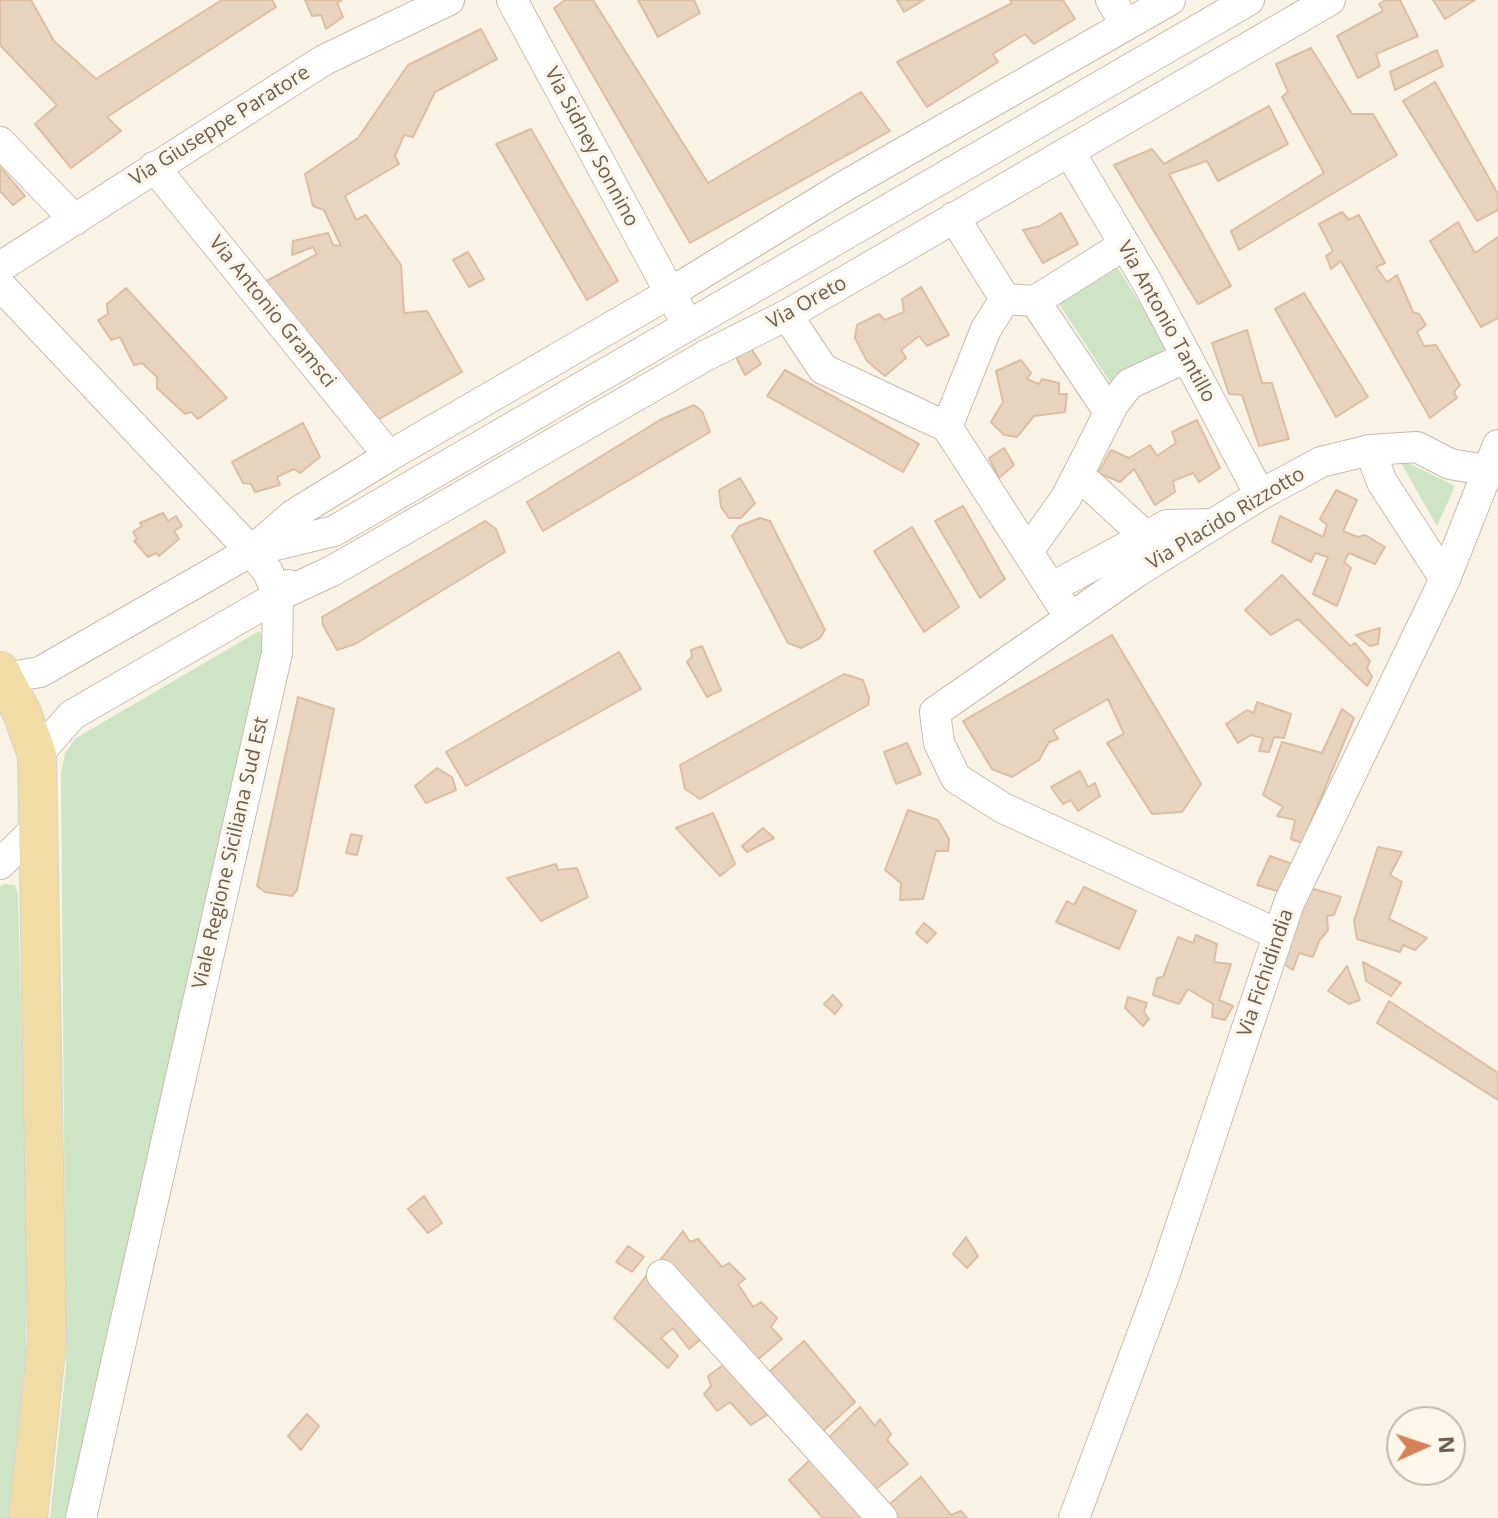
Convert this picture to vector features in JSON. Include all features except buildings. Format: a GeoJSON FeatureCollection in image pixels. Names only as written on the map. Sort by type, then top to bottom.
{"type":"FeatureCollection","features":[{"type":"Feature","properties":{"kind":"main road"},"geometry":{"type":"LineString","coordinates":[[2,674],[37,755],[47,1341],[28,1518]]}},
{"type":"Feature","properties":{"kind":"main road"},"geometry":{"type":"LineString","coordinates":[[34,1473],[36,1518]]}},
{"type":"Feature","properties":{"kind":"street","name":"Via Giuseppe Paratore"},"geometry":{"type":"LineString","coordinates":[[0,267],[324,60],[449,0]]}},
{"type":"Feature","properties":{"kind":"street","name":"Via Sidney Sonnino"},"geometry":{"type":"LineString","coordinates":[[512,0],[705,356]]}},
{"type":"Feature","properties":{"kind":"street"},"geometry":{"type":"LineString","coordinates":[[2,674],[40,672],[251,551],[293,515],[670,293],[1118,13],[1170,0]]}},
{"type":"Feature","properties":{"kind":"street","name":"Via Oreto"},"geometry":{"type":"LineString","coordinates":[[334,531],[1249,0]]}},
{"type":"Feature","properties":{"kind":"street","name":"Via Oreto"},"geometry":{"type":"LineString","coordinates":[[278,596],[332,571],[705,356],[787,315],[1330,0]]}},
{"type":"Feature","properties":{"kind":"street"},"geometry":{"type":"LineString","coordinates":[[0,142],[75,220]]}},
{"type":"Feature","properties":{"kind":"street","name":"Via Antonio Tantillo"},"geometry":{"type":"LineString","coordinates":[[1069,151],[1187,357],[1260,495]]}},
{"type":"Feature","properties":{"kind":"street","name":"Via Antonio Gramsci"},"geometry":{"type":"LineString","coordinates":[[154,167],[389,456]]}},
{"type":"Feature","properties":{"kind":"street"},"geometry":{"type":"LineString","coordinates":[[954,217],[1005,299]]}},
{"type":"Feature","properties":{"kind":"street"},"geometry":{"type":"LineString","coordinates":[[1005,299],[1035,301],[1124,245]]}},
{"type":"Feature","properties":{"kind":"street","name":"Viale Regione Siciliana Sud Est"},"geometry":{"type":"LineString","coordinates":[[0,285],[148,454],[251,551],[268,572],[278,596],[277,653],[81,1518]]}},
{"type":"Feature","properties":{"kind":"street"},"geometry":{"type":"LineString","coordinates":[[947,427],[986,329],[1005,299]]}},
{"type":"Feature","properties":{"kind":"street"},"geometry":{"type":"LineString","coordinates":[[1035,301],[1109,412]]}},
{"type":"Feature","properties":{"kind":"street"},"geometry":{"type":"LineString","coordinates":[[787,315],[823,369],[947,427],[1069,616]]}},
{"type":"Feature","properties":{"kind":"street"},"geometry":{"type":"LineString","coordinates":[[1028,551],[1074,482],[1109,412],[1129,384],[1187,357]]}},
{"type":"Feature","properties":{"kind":"street","name":"Via Placido Rizzotto"},"geometry":{"type":"LineString","coordinates":[[1277,934],[1003,808],[956,778],[939,743],[935,712],[1069,616],[1260,495],[1321,462],[1370,450],[1417,447],[1450,464],[1492,457]]}},
{"type":"Feature","properties":{"kind":"street"},"geometry":{"type":"LineString","coordinates":[[1370,450],[1382,482],[1445,579]]}},
{"type":"Feature","properties":{"kind":"street","name":"Via Fichidindia"},"geometry":{"type":"LineString","coordinates":[[1074,1518],[1224,1103],[1277,934],[1445,579],[1492,457]]}},
{"type":"Feature","properties":{"kind":"street"},"geometry":{"type":"LineString","coordinates":[[1074,482],[1090,485],[1146,537]]}},
{"type":"Feature","properties":{"kind":"street"},"geometry":{"type":"LineString","coordinates":[[1051,588],[1167,525],[1215,524]]}},
{"type":"Feature","properties":{"kind":"street"},"geometry":{"type":"LineString","coordinates":[[251,551],[334,531]]}},
{"type":"Feature","properties":{"kind":"street"},"geometry":{"type":"LineString","coordinates":[[37,755],[72,715],[278,596],[334,531]]}},
{"type":"Feature","properties":{"kind":"street"},"geometry":{"type":"LineString","coordinates":[[0,864],[37,828]]}},
{"type":"Feature","properties":{"kind":"street"},"geometry":{"type":"LineString","coordinates":[[662,1275],[882,1518]]}},
{"type":"Feature","properties":{"kind":"green space"},"geometry":{"type":"Polygon","coordinates":[[[1118,268],[1167,348],[1110,382],[1059,304],[1118,268]]]}},
{"type":"Feature","properties":{"kind":"green space"},"geometry":{"type":"Polygon","coordinates":[[[1398,458],[1455,486],[1437,526],[1398,458]]]}},
{"type":"Feature","properties":{"kind":"green space"},"geometry":{"type":"Polygon","coordinates":[[[259,631],[266,645],[67,1518],[50,1518],[66,1366],[61,774],[65,753],[76,738],[259,631]]]}},
{"type":"Feature","properties":{"kind":"green space"},"geometry":{"type":"Polygon","coordinates":[[[15,885],[18,894],[27,1231],[26,1350],[8,1518],[0,1518],[0,886],[15,885]]]}}]}
